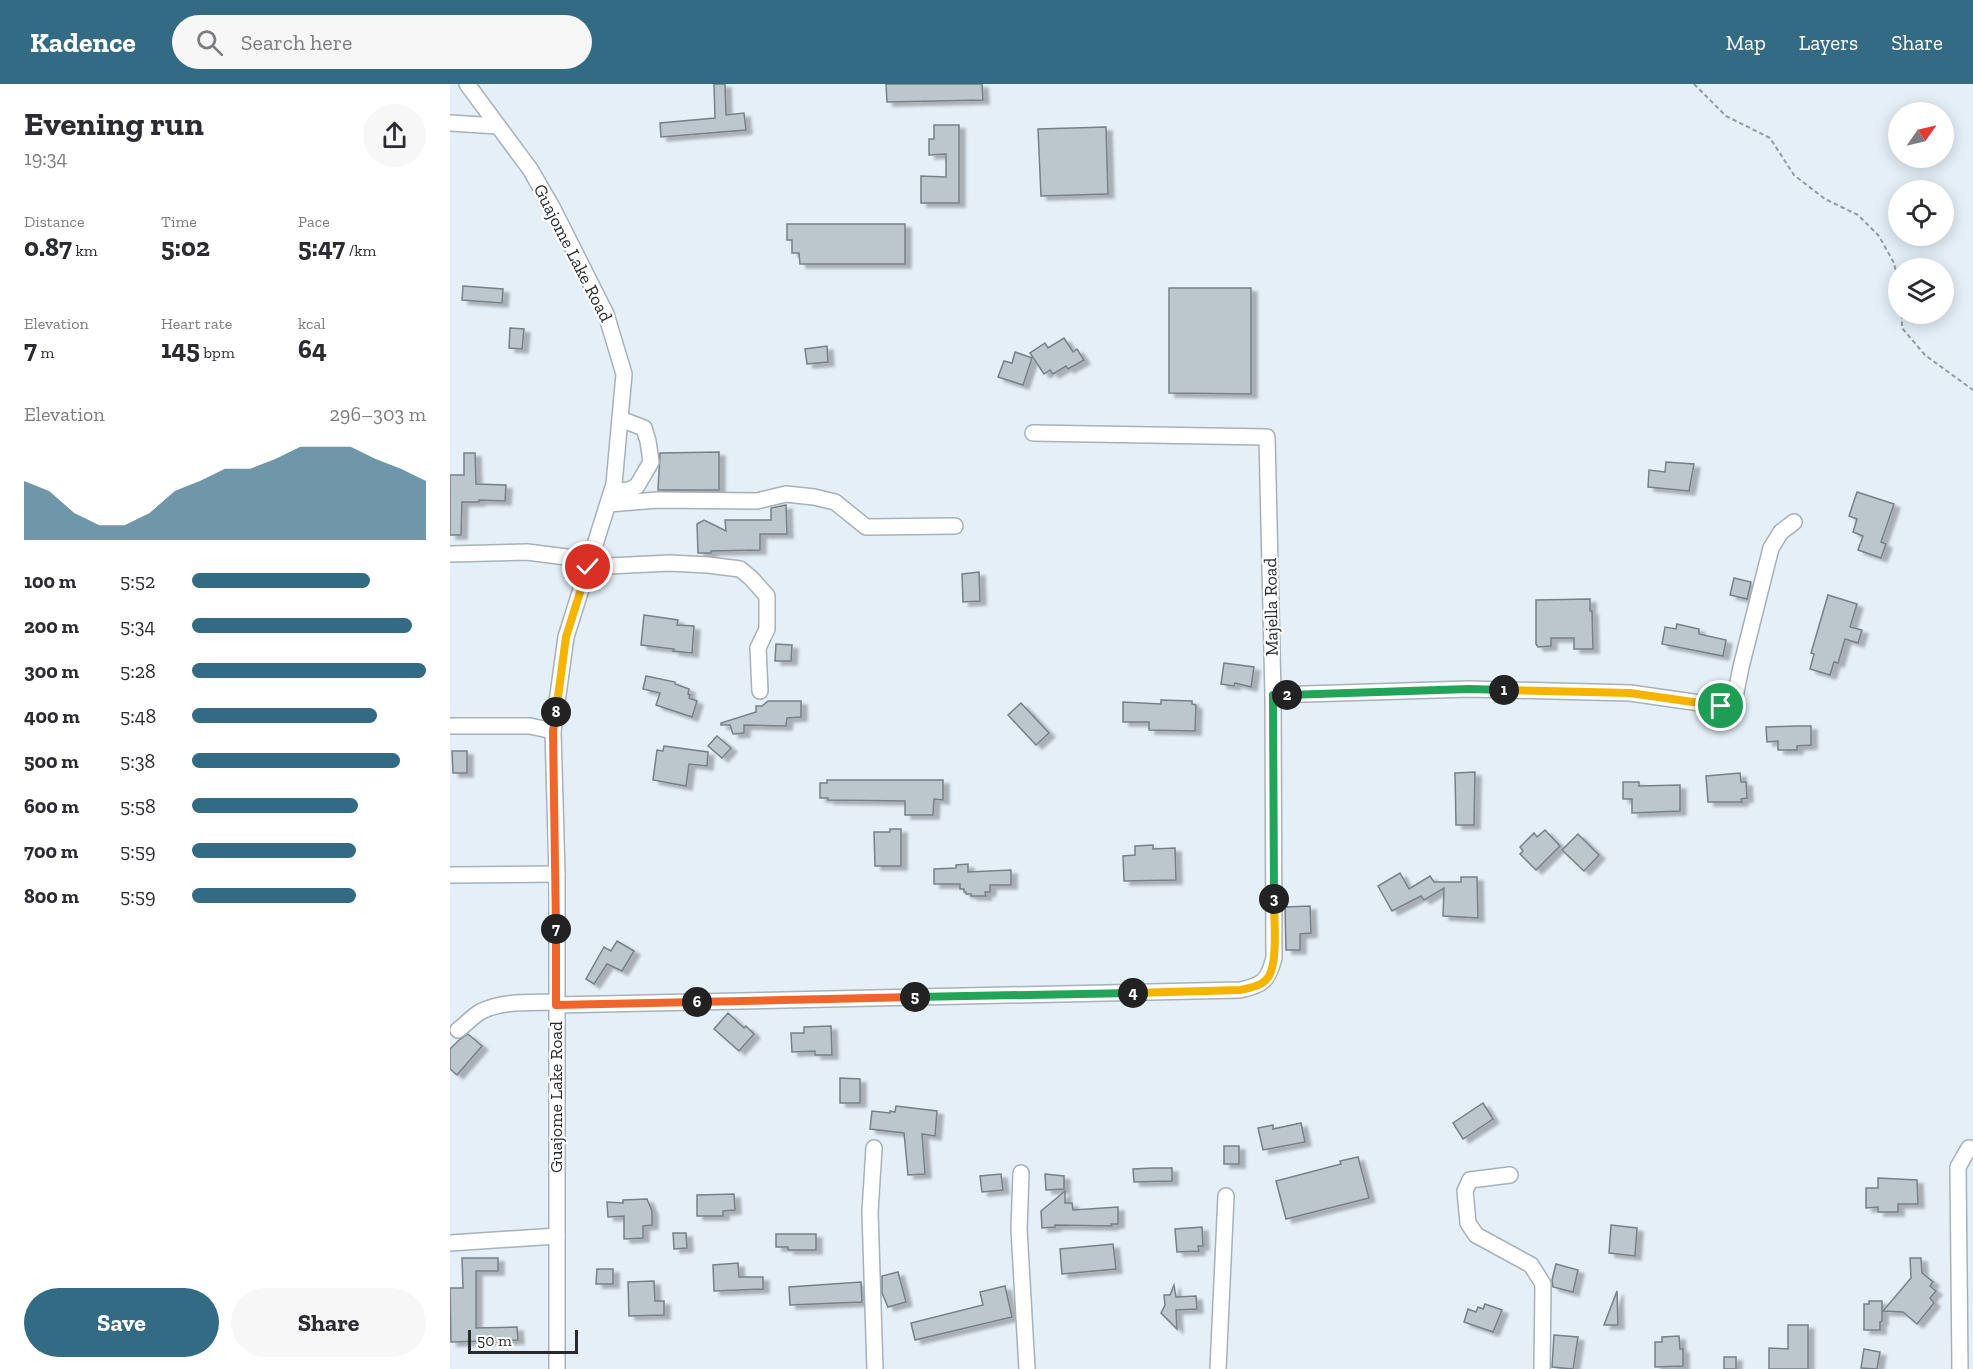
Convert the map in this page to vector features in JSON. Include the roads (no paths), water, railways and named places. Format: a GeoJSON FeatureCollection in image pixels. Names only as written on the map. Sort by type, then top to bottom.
{"type":"FeatureCollection","features":[{"type":"Feature","properties":{"kind":"street","name":"Guajome Lake Road"},"geometry":{"type":"LineString","coordinates":[[467,84],[530,169],[552,207],[606,314],[624,374],[615,483],[566,637],[553,731],[557,874],[557,1369]]}},
{"type":"Feature","properties":{"kind":"street"},"geometry":{"type":"LineString","coordinates":[[450,123],[497,126]]}},
{"type":"Feature","properties":{"kind":"street"},"geometry":{"type":"LineString","coordinates":[[610,498],[637,486],[651,462],[644,429],[621,419]]}},
{"type":"Feature","properties":{"kind":"street","name":"Majella Road"},"geometry":{"type":"LineString","coordinates":[[458,1030],[480,1012],[508,1004],[1240,990],[1256,987],[1269,976],[1274,958],[1273,695],[1267,437],[1033,433]]}},
{"type":"Feature","properties":{"kind":"street"},"geometry":{"type":"LineString","coordinates":[[610,498],[658,501],[757,501],[786,494],[814,496],[835,502],[866,527],[955,526]]}},
{"type":"Feature","properties":{"kind":"street"},"geometry":{"type":"LineString","coordinates":[[1273,695],[1469,689],[1630,693],[1721,706],[1731,704],[1735,697],[1771,548],[1781,532],[1794,522]]}},
{"type":"Feature","properties":{"kind":"street"},"geometry":{"type":"LineString","coordinates":[[450,554],[527,552],[589,564],[708,564],[740,569],[767,597],[767,629],[758,648],[760,691]]}},
{"type":"Feature","properties":{"kind":"street"},"geometry":{"type":"LineString","coordinates":[[450,726],[530,726],[553,731]]}},
{"type":"Feature","properties":{"kind":"street"},"geometry":{"type":"LineString","coordinates":[[450,875],[557,874]]}},
{"type":"Feature","properties":{"kind":"street"},"geometry":{"type":"LineString","coordinates":[[874,1148],[870,1212],[875,1369]]}},
{"type":"Feature","properties":{"kind":"street"},"geometry":{"type":"LineString","coordinates":[[1959,1369],[1958,1167],[1969,1148]]}},
{"type":"Feature","properties":{"kind":"street"},"geometry":{"type":"LineString","coordinates":[[1022,1173],[1019,1229],[1027,1369]]}},
{"type":"Feature","properties":{"kind":"street"},"geometry":{"type":"LineString","coordinates":[[1510,1175],[1470,1180],[1464,1191],[1468,1223],[1476,1235],[1531,1265],[1543,1284],[1542,1369]]}},
{"type":"Feature","properties":{"kind":"street"},"geometry":{"type":"LineString","coordinates":[[1218,1369],[1226,1196]]}},
{"type":"Feature","properties":{"kind":"street"},"geometry":{"type":"LineString","coordinates":[[450,1243],[557,1236]]}}]}
